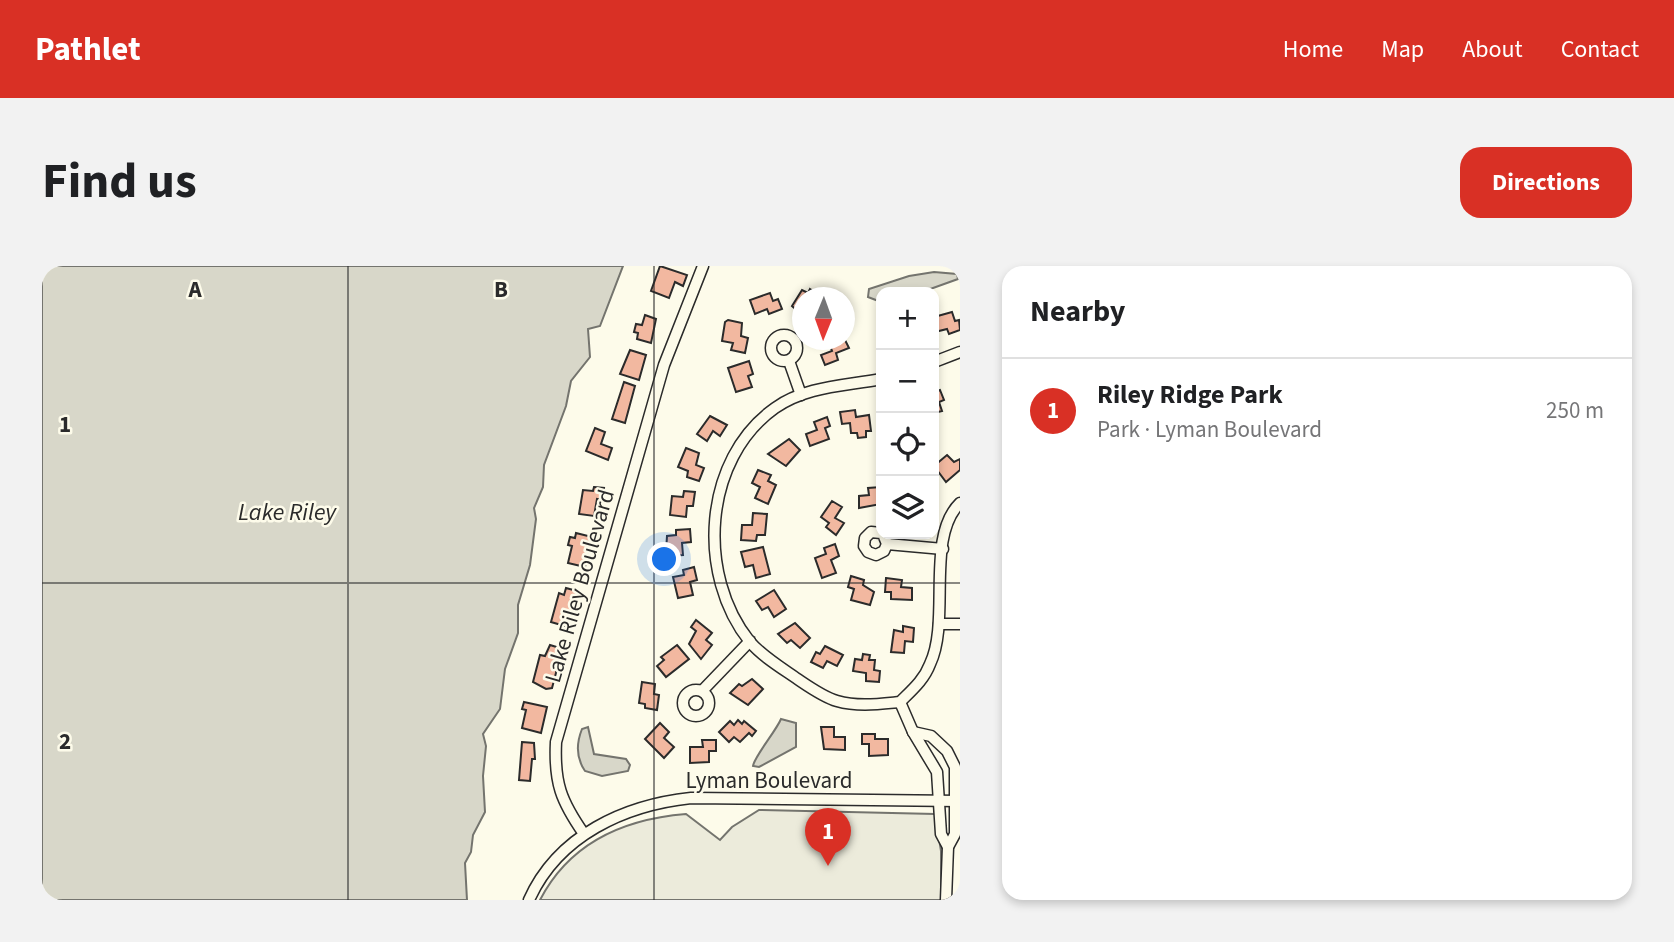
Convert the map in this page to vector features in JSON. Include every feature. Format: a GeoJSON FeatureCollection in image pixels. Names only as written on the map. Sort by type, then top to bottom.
{"type":"FeatureCollection","features":[{"type":"Feature","properties":{"kind":"street","name":"Lake Riley Boulevard"},"geometry":{"type":"LineString","coordinates":[[584,834],[566,806],[556,783],[556,742],[664,365],[703,266]]}},
{"type":"Feature","properties":{"kind":"street"},"geometry":{"type":"LineString","coordinates":[[939,360],[960,352]]}},
{"type":"Feature","properties":{"kind":"street"},"geometry":{"type":"LineString","coordinates":[[789,360],[801,395]]}},
{"type":"Feature","properties":{"kind":"street"},"geometry":{"type":"LineString","coordinates":[[876,380],[801,395],[774,409],[745,438],[729,463],[716,506],[715,537],[720,574],[728,600],[750,641],[796,678],[835,701],[857,705],[901,702],[921,681],[932,663],[939,624],[943,549],[951,512],[960,503]]}},
{"type":"Feature","properties":{"kind":"street"},"geometry":{"type":"LineString","coordinates":[[894,539],[943,549]]}},
{"type":"Feature","properties":{"kind":"street"},"geometry":{"type":"LineString","coordinates":[[939,624],[960,624]]}},
{"type":"Feature","properties":{"kind":"street"},"geometry":{"type":"LineString","coordinates":[[702,691],[750,641]]}},
{"type":"Feature","properties":{"kind":"street"},"geometry":{"type":"LineString","coordinates":[[901,702],[913,732],[937,772],[942,834],[948,847]]}},
{"type":"Feature","properties":{"kind":"street"},"geometry":{"type":"LineString","coordinates":[[913,732],[931,736],[947,751],[955,767],[958,801],[955,834],[948,847],[946,900]]}},
{"type":"Feature","properties":{"kind":"street","name":"Lyman Boulevard"},"geometry":{"type":"LineString","coordinates":[[584,834],[600,823],[632,809],[691,798],[958,801]]}},
{"type":"Feature","properties":{"kind":"street"},"geometry":{"type":"LineString","coordinates":[[529,900],[558,858],[584,834]]}},
{"type":"Feature","properties":{"kind":"shaded area"},"geometry":{"type":"Polygon","coordinates":[[[759,810],[935,814],[941,851],[941,900],[540,900],[567,863],[601,837],[620,828],[641,821],[686,814],[720,840],[732,827],[759,810]]]}},
{"type":"Feature","properties":{"kind":"water","name":"Lake Riley"},"geometry":{"type":"Polygon","coordinates":[[[42,266],[623,266],[600,326],[588,329],[590,357],[571,381],[566,406],[544,465],[543,487],[534,508],[536,519],[530,565],[518,605],[518,633],[505,669],[500,709],[483,734],[486,746],[483,776],[485,812],[473,835],[471,852],[465,863],[467,900],[42,900],[42,266]]]}},
{"type":"Feature","properties":{"kind":"water"},"geometry":{"type":"Polygon","coordinates":[[[934,272],[957,274],[958,279],[936,287],[876,287],[876,300],[868,297],[869,289],[909,276],[934,272]]]}},
{"type":"Feature","properties":{"kind":"water"},"geometry":{"type":"Polygon","coordinates":[[[781,719],[796,723],[796,747],[759,767],[753,766],[757,757],[781,719]]]}},
{"type":"Feature","properties":{"kind":"water"},"geometry":{"type":"Polygon","coordinates":[[[588,727],[594,754],[626,759],[630,765],[628,771],[602,776],[585,771],[580,761],[578,745],[582,729],[588,727]]]}},
{"type":"Feature","properties":{"kind":"building"},"geometry":{"type":"Polygon","coordinates":[[[660,266],[687,275],[683,286],[675,282],[669,298],[651,291],[660,266]]]}},
{"type":"Feature","properties":{"kind":"building"},"geometry":{"type":"Polygon","coordinates":[[[770,293],[773,301],[778,299],[782,309],[769,314],[767,309],[755,314],[750,300],[770,293]]]}},
{"type":"Feature","properties":{"kind":"building"},"geometry":{"type":"Polygon","coordinates":[[[952,312],[955,321],[959,320],[960,330],[949,334],[947,329],[939,331],[939,316],[952,312]]]}},
{"type":"Feature","properties":{"kind":"building"},"geometry":{"type":"Polygon","coordinates":[[[645,315],[656,319],[651,343],[637,339],[638,333],[634,332],[636,324],[642,325],[645,315]]]}},
{"type":"Feature","properties":{"kind":"building"},"geometry":{"type":"Polygon","coordinates":[[[728,320],[742,323],[741,336],[748,338],[745,353],[731,350],[733,343],[722,341],[725,322],[728,320]]]}},
{"type":"Feature","properties":{"kind":"building"},"geometry":{"type":"Polygon","coordinates":[[[630,350],[646,355],[639,380],[620,374],[630,350]]]}},
{"type":"Feature","properties":{"kind":"building"},"geometry":{"type":"Polygon","coordinates":[[[844,350],[836,353],[838,360],[825,365],[821,355],[844,350]]]}},
{"type":"Feature","properties":{"kind":"building"},"geometry":{"type":"Polygon","coordinates":[[[749,361],[753,374],[748,376],[752,387],[736,392],[728,368],[749,361]]]}},
{"type":"Feature","properties":{"kind":"building"},"geometry":{"type":"Polygon","coordinates":[[[624,382],[635,386],[625,423],[612,419],[624,382]]]}},
{"type":"Feature","properties":{"kind":"building"},"geometry":{"type":"Polygon","coordinates":[[[939,390],[944,400],[939,402],[939,390]]]}},
{"type":"Feature","properties":{"kind":"building"},"geometry":{"type":"Polygon","coordinates":[[[855,410],[856,417],[869,415],[871,431],[866,431],[866,437],[858,438],[857,433],[851,433],[850,423],[842,424],[840,412],[855,410]]]}},
{"type":"Feature","properties":{"kind":"building"},"geometry":{"type":"Polygon","coordinates":[[[710,416],[727,425],[720,436],[713,431],[707,441],[697,434],[710,416]]]}},
{"type":"Feature","properties":{"kind":"building"},"geometry":{"type":"Polygon","coordinates":[[[827,417],[830,426],[825,428],[829,439],[810,446],[806,434],[817,430],[814,422],[827,417]]]}},
{"type":"Feature","properties":{"kind":"building"},"geometry":{"type":"Polygon","coordinates":[[[595,428],[605,432],[601,444],[612,448],[608,460],[586,451],[595,428]]]}},
{"type":"Feature","properties":{"kind":"building"},"geometry":{"type":"Polygon","coordinates":[[[789,439],[800,450],[786,466],[768,454],[789,439]]]}},
{"type":"Feature","properties":{"kind":"building"},"geometry":{"type":"Polygon","coordinates":[[[686,448],[699,453],[696,465],[704,468],[699,481],[687,477],[688,471],[678,467],[686,448]]]}},
{"type":"Feature","properties":{"kind":"building"},"geometry":{"type":"Polygon","coordinates":[[[947,455],[954,462],[960,459],[960,470],[946,482],[939,473],[939,462],[947,455]]]}},
{"type":"Feature","properties":{"kind":"building"},"geometry":{"type":"Polygon","coordinates":[[[758,470],[771,475],[768,481],[776,485],[768,504],[755,498],[760,487],[752,483],[758,470]]]}},
{"type":"Feature","properties":{"kind":"building"},"geometry":{"type":"Polygon","coordinates":[[[594,487],[604,488],[602,500],[597,499],[594,516],[579,514],[583,490],[593,491],[594,487]]]}},
{"type":"Feature","properties":{"kind":"building"},"geometry":{"type":"Polygon","coordinates":[[[876,487],[876,505],[859,508],[859,496],[869,495],[868,488],[876,487]]]}},
{"type":"Feature","properties":{"kind":"building"},"geometry":{"type":"Polygon","coordinates":[[[684,491],[695,492],[693,506],[687,506],[686,517],[670,515],[672,496],[683,497],[684,491]]]}},
{"type":"Feature","properties":{"kind":"building"},"geometry":{"type":"Polygon","coordinates":[[[832,501],[842,507],[835,518],[844,523],[836,535],[826,527],[829,523],[821,517],[832,501]]]}},
{"type":"Feature","properties":{"kind":"building"},"geometry":{"type":"Polygon","coordinates":[[[753,513],[767,514],[765,535],[757,535],[756,541],[741,540],[742,525],[752,525],[753,513]]]}},
{"type":"Feature","properties":{"kind":"building"},"geometry":{"type":"Polygon","coordinates":[[[690,529],[691,542],[682,543],[683,555],[670,556],[669,552],[666,552],[667,536],[676,535],[676,530],[690,529]]]}},
{"type":"Feature","properties":{"kind":"building"},"geometry":{"type":"Polygon","coordinates":[[[576,533],[592,537],[585,567],[568,563],[572,546],[568,545],[570,537],[575,538],[576,533]]]}},
{"type":"Feature","properties":{"kind":"building"},"geometry":{"type":"Polygon","coordinates":[[[835,544],[839,556],[831,560],[836,573],[822,578],[815,558],[826,554],[824,548],[835,544]]]}},
{"type":"Feature","properties":{"kind":"building"},"geometry":{"type":"Polygon","coordinates":[[[763,547],[770,574],[756,578],[753,565],[745,567],[741,552],[763,547]]]}},
{"type":"Feature","properties":{"kind":"building"},"geometry":{"type":"Polygon","coordinates":[[[694,567],[697,580],[690,582],[693,595],[678,598],[673,577],[684,575],[683,570],[694,567]]]}},
{"type":"Feature","properties":{"kind":"building"},"geometry":{"type":"Polygon","coordinates":[[[851,576],[864,580],[863,585],[874,592],[870,605],[851,600],[854,589],[848,587],[851,576]]]}},
{"type":"Feature","properties":{"kind":"building"},"geometry":{"type":"Polygon","coordinates":[[[886,578],[902,580],[901,587],[912,588],[912,600],[891,599],[891,592],[885,592],[886,578]]]}},
{"type":"Feature","properties":{"kind":"building"},"geometry":{"type":"Polygon","coordinates":[[[566,588],[577,591],[568,627],[551,622],[559,593],[564,595],[566,588]]]}},
{"type":"Feature","properties":{"kind":"building"},"geometry":{"type":"Polygon","coordinates":[[[774,590],[786,609],[774,617],[768,607],[762,610],[756,601],[774,590]]]}},
{"type":"Feature","properties":{"kind":"building"},"geometry":{"type":"Polygon","coordinates":[[[696,620],[712,633],[706,640],[712,645],[701,659],[689,644],[696,631],[691,627],[696,620]]]}},
{"type":"Feature","properties":{"kind":"building"},"geometry":{"type":"Polygon","coordinates":[[[795,623],[810,638],[800,648],[791,640],[787,643],[778,634],[795,623]]]}},
{"type":"Feature","properties":{"kind":"building"},"geometry":{"type":"Polygon","coordinates":[[[903,626],[914,628],[913,642],[905,641],[904,653],[891,652],[894,630],[903,632],[903,626]]]}},
{"type":"Feature","properties":{"kind":"building"},"geometry":{"type":"Polygon","coordinates":[[[550,645],[563,649],[559,664],[555,663],[554,668],[557,669],[552,688],[546,689],[533,682],[540,655],[545,656],[550,645]]]}},
{"type":"Feature","properties":{"kind":"building"},"geometry":{"type":"Polygon","coordinates":[[[677,645],[689,659],[666,677],[657,666],[664,660],[661,657],[677,645]]]}},
{"type":"Feature","properties":{"kind":"building"},"geometry":{"type":"Polygon","coordinates":[[[825,646],[843,655],[837,666],[827,661],[823,668],[811,662],[816,652],[820,654],[825,646]]]}},
{"type":"Feature","properties":{"kind":"building"},"geometry":{"type":"Polygon","coordinates":[[[863,654],[870,655],[869,660],[875,660],[874,670],[880,671],[879,682],[866,681],[866,673],[853,671],[855,659],[862,660],[863,654]]]}},
{"type":"Feature","properties":{"kind":"building"},"geometry":{"type":"Polygon","coordinates":[[[752,679],[763,689],[748,705],[730,693],[739,684],[742,686],[752,679]]]}},
{"type":"Feature","properties":{"kind":"building"},"geometry":{"type":"Polygon","coordinates":[[[642,682],[655,684],[654,694],[659,695],[657,710],[645,708],[645,704],[639,703],[642,682]]]}},
{"type":"Feature","properties":{"kind":"building"},"geometry":{"type":"Polygon","coordinates":[[[524,702],[547,707],[541,733],[522,728],[526,710],[522,709],[524,702]]]}},
{"type":"Feature","properties":{"kind":"building"},"geometry":{"type":"Polygon","coordinates":[[[738,720],[742,724],[744,721],[756,731],[752,736],[749,733],[740,742],[734,737],[729,742],[719,732],[730,721],[734,725],[738,720]]]}},
{"type":"Feature","properties":{"kind":"building"},"geometry":{"type":"Polygon","coordinates":[[[660,723],[669,732],[664,738],[674,747],[664,758],[645,739],[660,723]]]}},
{"type":"Feature","properties":{"kind":"building"},"geometry":{"type":"Polygon","coordinates":[[[821,727],[834,727],[834,737],[845,737],[845,750],[824,749],[821,727]]]}},
{"type":"Feature","properties":{"kind":"building"},"geometry":{"type":"Polygon","coordinates":[[[862,734],[875,734],[875,739],[888,739],[888,755],[869,756],[869,744],[862,744],[862,734]]]}},
{"type":"Feature","properties":{"kind":"building"},"geometry":{"type":"Polygon","coordinates":[[[702,740],[716,740],[716,751],[709,751],[709,762],[690,763],[690,747],[703,747],[702,740]]]}},
{"type":"Feature","properties":{"kind":"building"},"geometry":{"type":"Polygon","coordinates":[[[522,742],[534,743],[535,759],[532,759],[530,781],[519,780],[522,742]]]}},
{"type":"Feature","properties":{"kind":"place","name":"Riley Ridge Park"},"geometry":{"type":"Point","coordinates":[828,866]}}]}
